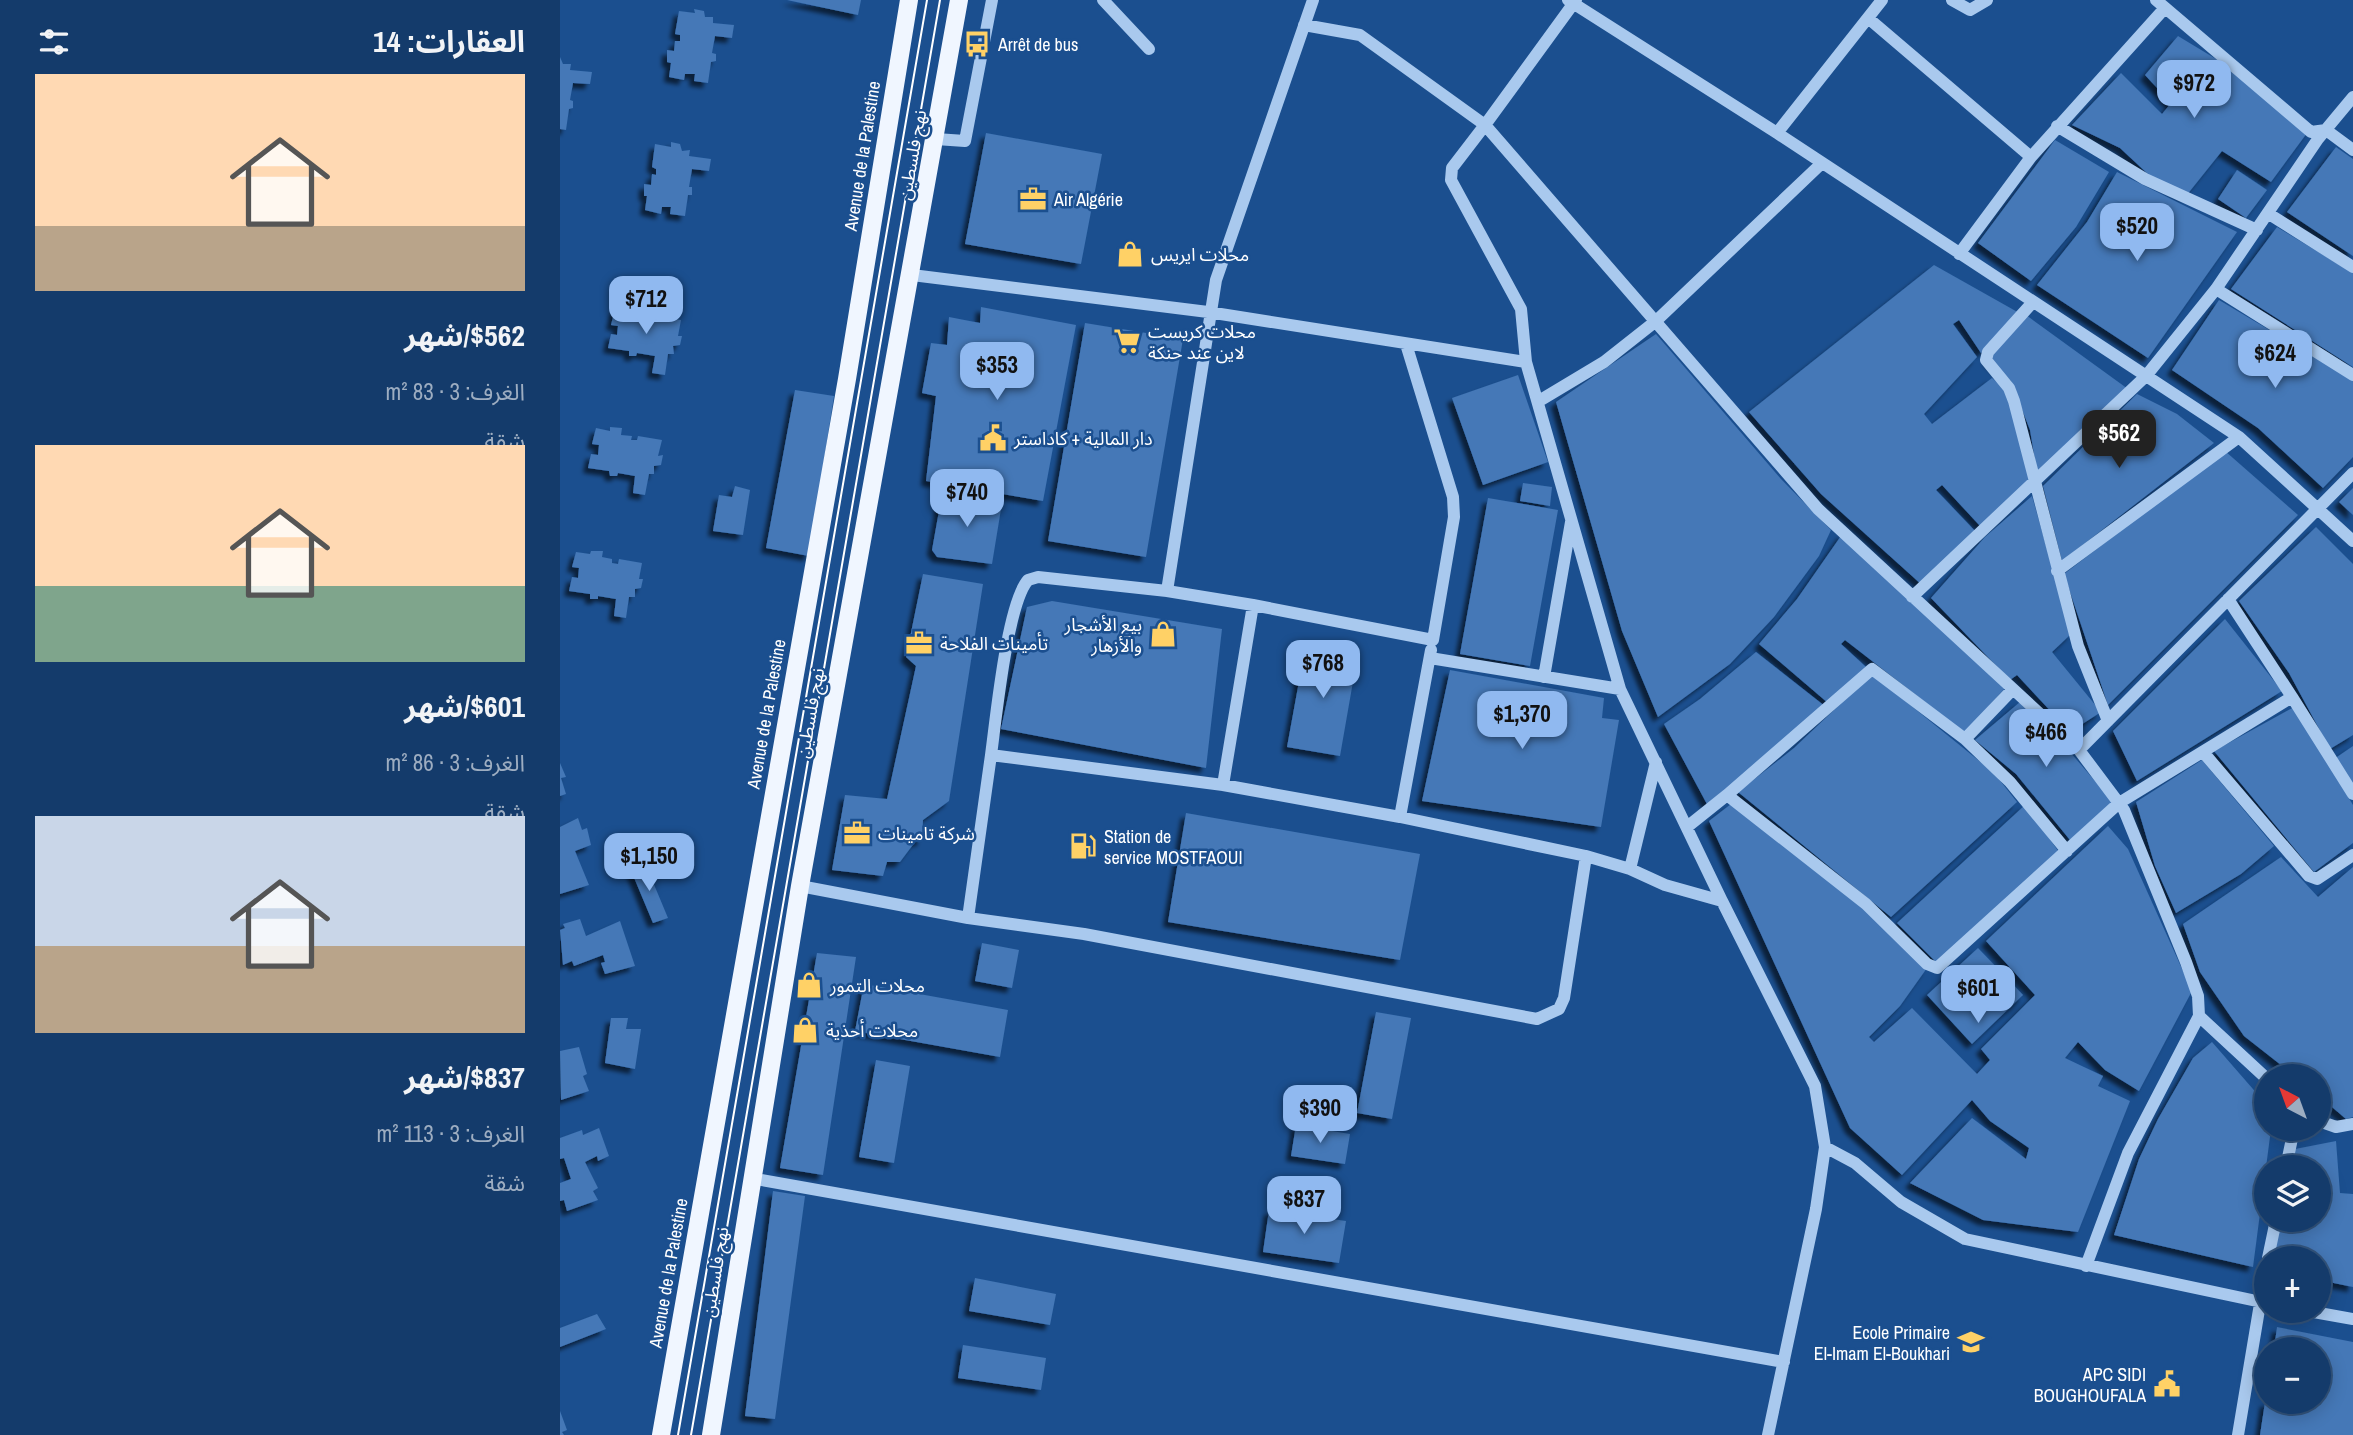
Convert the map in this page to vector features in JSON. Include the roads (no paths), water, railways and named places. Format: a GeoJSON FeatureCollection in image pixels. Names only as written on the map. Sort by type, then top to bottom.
{"type":"FeatureCollection","features":[{"type":"Feature","properties":{"kind":"main road","name":"Avenue de la Palestine"},"geometry":{"type":"LineString","coordinates":[[661,1435],[847,379],[909,0]]}},
{"type":"Feature","properties":{"kind":"main road","name":"نهج فلسطين"},"geometry":{"type":"LineString","coordinates":[[711,1435],[750,1178],[800,886],[912,275],[959,0]]}},
{"type":"Feature","properties":{"kind":"street"},"geometry":{"type":"LineString","coordinates":[[936,139],[965,141],[992,0]]}},
{"type":"Feature","properties":{"kind":"street"},"geometry":{"type":"LineString","coordinates":[[1103,0],[1149,49]]}},
{"type":"Feature","properties":{"kind":"street"},"geometry":{"type":"LineString","coordinates":[[1167,591],[1208,312],[1216,280],[1313,0]]}},
{"type":"Feature","properties":{"kind":"street"},"geometry":{"type":"LineString","coordinates":[[1777,133],[1882,0]]}},
{"type":"Feature","properties":{"kind":"street"},"geometry":{"type":"LineString","coordinates":[[1952,0],[1970,10],[1987,0]]}},
{"type":"Feature","properties":{"kind":"street"},"geometry":{"type":"LineString","coordinates":[[1768,1435],[1816,1209],[1825,1147],[1815,1086],[1722,901],[1620,688],[1526,362],[1521,309],[1451,180],[1452,168],[1572,1],[2239,437],[2353,541]]}},
{"type":"Feature","properties":{"kind":"street"},"geometry":{"type":"LineString","coordinates":[[1959,254],[2031,157],[2160,4],[2311,132],[2326,130],[2353,150]]}},
{"type":"Feature","properties":{"kind":"street"},"geometry":{"type":"LineString","coordinates":[[1868,18],[2031,157]]}},
{"type":"Feature","properties":{"kind":"street"},"geometry":{"type":"LineString","coordinates":[[1304,24],[1360,35],[1485,125],[1818,509],[2079,750],[2119,803],[2186,962],[2197,996],[2199,1016],[2128,1153],[2086,1266]]}},
{"type":"Feature","properties":{"kind":"street"},"geometry":{"type":"LineString","coordinates":[[1912,597],[2146,376],[2216,289],[2326,130],[2353,97]]}},
{"type":"Feature","properties":{"kind":"street"},"geometry":{"type":"LineString","coordinates":[[2057,126],[2145,179],[2258,230]]}},
{"type":"Feature","properties":{"kind":"street"},"geometry":{"type":"LineString","coordinates":[[1539,401],[1604,362],[1656,321],[1822,163]]}},
{"type":"Feature","properties":{"kind":"street"},"geometry":{"type":"LineString","coordinates":[[2269,214],[2353,267]]}},
{"type":"Feature","properties":{"kind":"street"},"geometry":{"type":"LineString","coordinates":[[912,275],[1208,312],[1526,362]]}},
{"type":"Feature","properties":{"kind":"street"},"geometry":{"type":"LineString","coordinates":[[2216,289],[2353,375]]}},
{"type":"Feature","properties":{"kind":"street"},"geometry":{"type":"LineString","coordinates":[[2033,302],[1986,356],[2014,401],[2078,646],[2108,721]]}},
{"type":"Feature","properties":{"kind":"street"},"geometry":{"type":"LineString","coordinates":[[1400,817],[1454,517],[1453,497],[1406,344]]}},
{"type":"Feature","properties":{"kind":"street"},"geometry":{"type":"LineString","coordinates":[[2057,571],[2239,437]]}},
{"type":"Feature","properties":{"kind":"street"},"geometry":{"type":"LineString","coordinates":[[2079,750],[2353,473]]}},
{"type":"Feature","properties":{"kind":"street"},"geometry":{"type":"LineString","coordinates":[[1544,677],[1572,517]]}},
{"type":"Feature","properties":{"kind":"street"},"geometry":{"type":"LineString","coordinates":[[968,918],[1005,654],[1021,592],[1028,580],[1038,577],[1167,591],[1433,640]]}},
{"type":"Feature","properties":{"kind":"street"},"geometry":{"type":"LineString","coordinates":[[2228,599],[2353,794]]}},
{"type":"Feature","properties":{"kind":"street"},"geometry":{"type":"LineString","coordinates":[[1223,785],[1254,605]]}},
{"type":"Feature","properties":{"kind":"street"},"geometry":{"type":"LineString","coordinates":[[1430,658],[1620,688]]}},
{"type":"Feature","properties":{"kind":"street"},"geometry":{"type":"LineString","coordinates":[[1687,827],[1803,732],[1869,670],[1875,670],[1965,739],[2010,782],[2067,851]]}},
{"type":"Feature","properties":{"kind":"street"},"geometry":{"type":"LineString","coordinates":[[1965,739],[2013,690]]}},
{"type":"Feature","properties":{"kind":"street"},"geometry":{"type":"LineString","coordinates":[[1727,795],[1872,909],[1931,967],[1942,965],[2119,803],[2292,697]]}},
{"type":"Feature","properties":{"kind":"street"},"geometry":{"type":"LineString","coordinates":[[2203,752],[2309,876],[2317,879],[2353,855]]}},
{"type":"Feature","properties":{"kind":"street"},"geometry":{"type":"LineString","coordinates":[[991,755],[1223,785],[1400,817],[1586,856],[1630,869],[1665,885],[1722,901]]}},
{"type":"Feature","properties":{"kind":"street"},"geometry":{"type":"LineString","coordinates":[[1630,869],[1656,762]]}},
{"type":"Feature","properties":{"kind":"street"},"geometry":{"type":"LineString","coordinates":[[800,886],[968,918],[1098,936],[1536,1019],[1559,1009],[1564,999],[1586,856]]}},
{"type":"Feature","properties":{"kind":"street"},"geometry":{"type":"LineString","coordinates":[[2199,1016],[2254,1067]]}},
{"type":"Feature","properties":{"kind":"street"},"geometry":{"type":"LineString","coordinates":[[2331,1125],[2353,1124]]}},
{"type":"Feature","properties":{"kind":"street"},"geometry":{"type":"LineString","coordinates":[[1825,1147],[1855,1163],[1901,1202],[1965,1239],[2254,1301]]}},
{"type":"Feature","properties":{"kind":"street"},"geometry":{"type":"LineString","coordinates":[[750,1178],[1784,1362]]}},
{"type":"Feature","properties":{"kind":"street"},"geometry":{"type":"LineString","coordinates":[[2331,1315],[2353,1319]]}},
{"type":"Feature","properties":{"kind":"street"},"geometry":{"type":"LineString","coordinates":[[2238,1435],[2259,1323]]}},
{"type":"Feature","properties":{"kind":"tram line"},"geometry":{"type":"LineString","coordinates":[[678,1435],[927,0]]}},
{"type":"Feature","properties":{"kind":"tram line"},"geometry":{"type":"LineString","coordinates":[[691,1435],[940,0]]}},
{"type":"Feature","properties":{"kind":"place","name":"Arrêt de bus"},"geometry":{"type":"Point","coordinates":[977,44]}},
{"type":"Feature","properties":{"kind":"place","name":"Air Algérie"},"geometry":{"type":"Point","coordinates":[1033,199]}},
{"type":"Feature","properties":{"kind":"place","name":"محلات ايريس"},"geometry":{"type":"Point","coordinates":[1130,254]}},
{"type":"Feature","properties":{"kind":"place","name":"محلات كريست لاين عند حنكة"},"geometry":{"type":"Point","coordinates":[1127,341]}},
{"type":"Feature","properties":{"kind":"place","name":"دار المالية + كاداستر"},"geometry":{"type":"Point","coordinates":[993,438]}},
{"type":"Feature","properties":{"kind":"place","name":"بيع الأشجار والأزهار"},"geometry":{"type":"Point","coordinates":[1163,634]}},
{"type":"Feature","properties":{"kind":"place","name":"تأمينات الفلاحة"},"geometry":{"type":"Point","coordinates":[919,643]}},
{"type":"Feature","properties":{"kind":"place","name":"شركة تامينات"},"geometry":{"type":"Point","coordinates":[857,833]}},
{"type":"Feature","properties":{"kind":"place","name":"Station de service MOSTFAOUI"},"geometry":{"type":"Point","coordinates":[1083,846]}},
{"type":"Feature","properties":{"kind":"place","name":"محلات التمور"},"geometry":{"type":"Point","coordinates":[809,985]}},
{"type":"Feature","properties":{"kind":"place","name":"محلات أحذية"},"geometry":{"type":"Point","coordinates":[805,1030]}},
{"type":"Feature","properties":{"kind":"place","name":"Ecole Primaire El-Imam El-Boukhari"},"geometry":{"type":"Point","coordinates":[1971,1342]}},
{"type":"Feature","properties":{"kind":"place","name":"APC SIDI BOUGHOUFALA"},"geometry":{"type":"Point","coordinates":[2167,1384]}}]}
